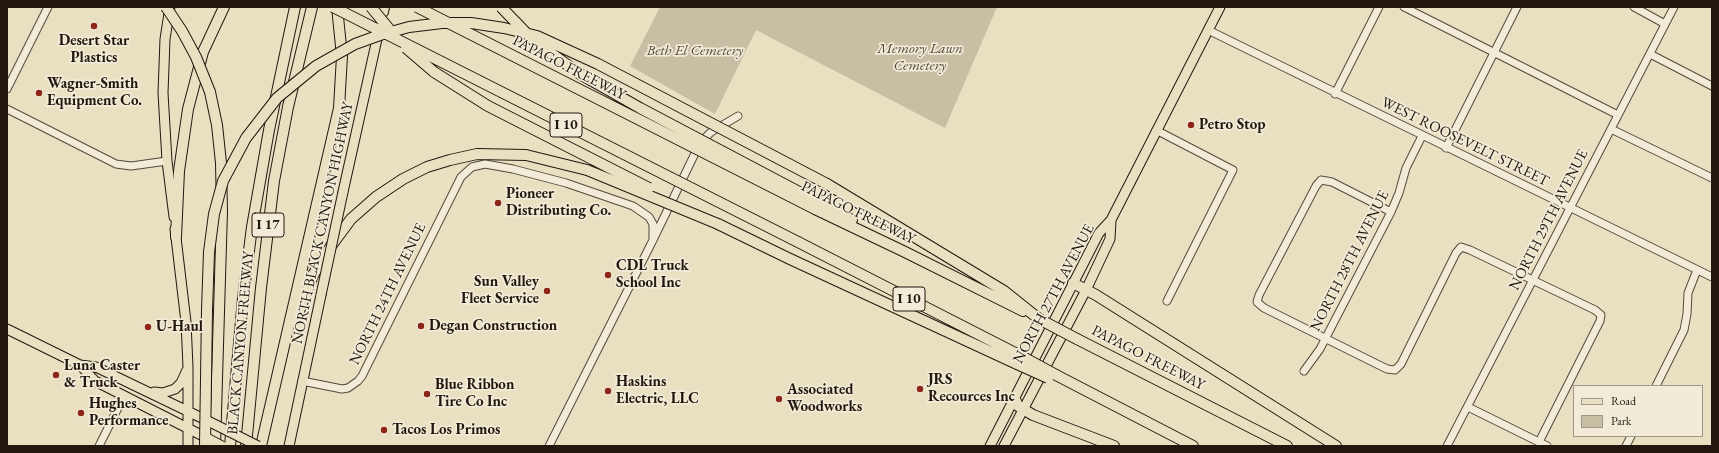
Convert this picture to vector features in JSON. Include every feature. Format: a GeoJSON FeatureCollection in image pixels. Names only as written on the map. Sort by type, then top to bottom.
{"type":"FeatureCollection","features":[{"type":"Feature","properties":{"kind":"highway"},"geometry":{"type":"LineString","coordinates":[[166,7],[182,31],[196,57],[210,92],[217,125],[222,179],[222,211],[215,446]]}},
{"type":"Feature","properties":{"kind":"highway"},"geometry":{"type":"LineString","coordinates":[[176,237],[179,170],[188,109],[203,52],[224,7]]}},
{"type":"Feature","properties":{"kind":"highway","name":"BLACK CANYON FREEWAY"},"geometry":{"type":"LineString","coordinates":[[230,446],[245,283],[260,179],[281,67],[295,7]]}},
{"type":"Feature","properties":{"kind":"highway","name":"BLACK CANYON FREEWAY"},"geometry":{"type":"LineString","coordinates":[[246,446],[261,288],[273,189],[288,107],[312,7]]}},
{"type":"Feature","properties":{"kind":"highway","name":"I 10"},"geometry":{"type":"LineString","coordinates":[[333,7],[798,242],[1019,360],[1193,446]]}},
{"type":"Feature","properties":{"kind":"highway"},"geometry":{"type":"LineString","coordinates":[[260,446],[339,108],[342,56],[337,7]]}},
{"type":"Feature","properties":{"kind":"highway"},"geometry":{"type":"LineString","coordinates":[[371,7],[405,48],[434,72],[488,106],[718,224],[790,259],[1019,360]]}},
{"type":"Feature","properties":{"kind":"highway","name":"PAPAGO FREEWAY"},"geometry":{"type":"LineString","coordinates":[[417,7],[816,205],[905,252],[1287,446]]}},
{"type":"Feature","properties":{"kind":"highway"},"geometry":{"type":"LineString","coordinates":[[501,7],[533,40],[580,74],[816,205]]}},
{"type":"Feature","properties":{"kind":"highway"},"geometry":{"type":"LineString","coordinates":[[205,442],[209,252],[214,214],[223,181],[246,138],[277,98],[316,66],[355,44],[409,27],[442,23],[471,23],[504,28],[537,36],[598,64],[827,184],[1004,291],[1039,319]]}},
{"type":"Feature","properties":{"kind":"highway"},"geometry":{"type":"LineString","coordinates":[[282,356],[313,275],[330,246],[351,219],[376,196],[403,179],[427,167],[450,160],[477,154],[526,155],[587,170],[718,224]]}},
{"type":"Feature","properties":{"kind":"highway"},"geometry":{"type":"LineString","coordinates":[[235,446],[249,290],[245,283]]}},
{"type":"Feature","properties":{"kind":"highway"},"geometry":{"type":"LineString","coordinates":[[1073,283],[1336,446]]}},
{"type":"Feature","properties":{"kind":"highway"},"geometry":{"type":"LineString","coordinates":[[1015,399],[1018,406],[1023,410],[1114,446]]}},
{"type":"Feature","properties":{"kind":"main road"},"geometry":{"type":"LineString","coordinates":[[170,7],[165,39],[163,93],[166,161],[183,292],[188,367],[188,446]]}},
{"type":"Feature","properties":{"kind":"main road","name":"NORTH 27TH AVENUE"},"geometry":{"type":"LineString","coordinates":[[990,446],[1099,233],[1111,220],[1220,7]]}},
{"type":"Feature","properties":{"kind":"main road","name":"NORTH BLACK CANYON HIGHWAY"},"geometry":{"type":"LineString","coordinates":[[289,446],[384,9]]}},
{"type":"Feature","properties":{"kind":"main road","name":"NORTH 27TH AVENUE"},"geometry":{"type":"LineString","coordinates":[[1004,446],[1086,290],[1110,239],[1111,220]]}},
{"type":"Feature","properties":{"kind":"main road"},"geometry":{"type":"LineString","coordinates":[[7,330],[80,365],[96,368],[188,410],[260,446]]}},
{"type":"Feature","properties":{"kind":"main road"},"geometry":{"type":"LineString","coordinates":[[80,365],[95,381],[188,429],[205,442],[222,446]]}},
{"type":"Feature","properties":{"kind":"main road"},"geometry":{"type":"LineString","coordinates":[[148,392],[163,393],[175,389],[181,383],[188,367]]}},
{"type":"Feature","properties":{"kind":"street"},"geometry":{"type":"LineString","coordinates":[[7,88],[48,7]]}},
{"type":"Feature","properties":{"kind":"street"},"geometry":{"type":"LineString","coordinates":[[1335,94],[1379,7]]}},
{"type":"Feature","properties":{"kind":"street"},"geometry":{"type":"LineString","coordinates":[[1404,7],[1618,115]]}},
{"type":"Feature","properties":{"kind":"street"},"geometry":{"type":"LineString","coordinates":[[1446,148],[1517,7]]}},
{"type":"Feature","properties":{"kind":"street"},"geometry":{"type":"LineString","coordinates":[[1634,7],[1665,24]]}},
{"type":"Feature","properties":{"kind":"street","name":"NORTH 29TH AVENUE"},"geometry":{"type":"LineString","coordinates":[[1447,446],[1674,7]]}},
{"type":"Feature","properties":{"kind":"street","name":"WEST ROOSEVELT STREET"},"geometry":{"type":"LineString","coordinates":[[1208,30],[1335,94],[1712,277]]}},
{"type":"Feature","properties":{"kind":"street"},"geometry":{"type":"LineString","coordinates":[[1650,54],[1712,86]]}},
{"type":"Feature","properties":{"kind":"street"},"geometry":{"type":"LineString","coordinates":[[7,109],[116,164],[131,166],[166,161]]}},
{"type":"Feature","properties":{"kind":"street"},"geometry":{"type":"LineString","coordinates":[[549,446],[700,143],[711,132],[738,116]]}},
{"type":"Feature","properties":{"kind":"street"},"geometry":{"type":"LineString","coordinates":[[1611,129],[1712,178]]}},
{"type":"Feature","properties":{"kind":"street"},"geometry":{"type":"LineString","coordinates":[[1156,130],[1233,170],[1167,301]]}},
{"type":"Feature","properties":{"kind":"street","name":"NORTH 28TH AVENUE"},"geometry":{"type":"LineString","coordinates":[[1304,371],[1316,356],[1326,338],[1391,212],[1399,193],[1406,168],[1422,136]]}},
{"type":"Feature","properties":{"kind":"street","name":"NORTH 24TH AVENUE"},"geometry":{"type":"LineString","coordinates":[[302,381],[342,390],[358,381],[362,376],[461,177],[472,167],[485,164],[513,169],[566,182],[633,206],[649,217],[653,224],[653,240]]}},
{"type":"Feature","properties":{"kind":"street"},"geometry":{"type":"LineString","coordinates":[[1391,212],[1332,182],[1321,180],[1316,186],[1257,302],[1264,308],[1387,369],[1395,370],[1400,364],[1456,253],[1461,247],[1595,310],[1601,315],[1600,321],[1539,442]]}},
{"type":"Feature","properties":{"kind":"street"},"geometry":{"type":"LineString","coordinates":[[1656,385],[1684,330],[1688,314],[1688,292],[1697,270]]}},
{"type":"Feature","properties":{"kind":"street"},"geometry":{"type":"LineString","coordinates":[[99,446],[124,396]]}},
{"type":"Feature","properties":{"kind":"street"},"geometry":{"type":"LineString","coordinates":[[1468,406],[1547,446]]}},
{"type":"Feature","properties":{"kind":"street"},"geometry":{"type":"LineString","coordinates":[[1626,446],[1630,437]]}},
{"type":"Feature","properties":{"kind":"green space","name":"Memory Lawn Cemetery"},"geometry":{"type":"Polygon","coordinates":[[[660,7],[997,7],[945,128],[756,30],[715,114],[630,66],[660,7]]]}},
{"type":"Feature","properties":{"kind":"place","name":"Desert Star Plastics"},"geometry":{"type":"Point","coordinates":[94,26]}},
{"type":"Feature","properties":{"kind":"place","name":"Wagner-Smith Equipment Co."},"geometry":{"type":"Point","coordinates":[39,93]}},
{"type":"Feature","properties":{"kind":"place","name":"Petro Stop"},"geometry":{"type":"Point","coordinates":[1191,125]}},
{"type":"Feature","properties":{"kind":"place","name":"Pioneer Distributing Co."},"geometry":{"type":"Point","coordinates":[498,203]}},
{"type":"Feature","properties":{"kind":"place","name":"CDL Truck School Inc"},"geometry":{"type":"Point","coordinates":[608,275]}},
{"type":"Feature","properties":{"kind":"place","name":"Sun Valley Fleet Service"},"geometry":{"type":"Point","coordinates":[547,291]}},
{"type":"Feature","properties":{"kind":"place","name":"Degan Construction"},"geometry":{"type":"Point","coordinates":[421,326]}},
{"type":"Feature","properties":{"kind":"place","name":"U-Haul"},"geometry":{"type":"Point","coordinates":[148,327]}},
{"type":"Feature","properties":{"kind":"place","name":"Luna Caster & Truck"},"geometry":{"type":"Point","coordinates":[56,375]}},
{"type":"Feature","properties":{"kind":"place","name":"JRS Recources Inc"},"geometry":{"type":"Point","coordinates":[920,389]}},
{"type":"Feature","properties":{"kind":"place","name":"Haskins Electric, LLC"},"geometry":{"type":"Point","coordinates":[608,391]}},
{"type":"Feature","properties":{"kind":"place","name":"Blue Ribbon Tire Co Inc"},"geometry":{"type":"Point","coordinates":[427,394]}},
{"type":"Feature","properties":{"kind":"place","name":"Associated Woodworks"},"geometry":{"type":"Point","coordinates":[779,399]}},
{"type":"Feature","properties":{"kind":"place","name":"Hughes Performance"},"geometry":{"type":"Point","coordinates":[81,413]}},
{"type":"Feature","properties":{"kind":"place","name":"Tacos Los Primos"},"geometry":{"type":"Point","coordinates":[384,430]}},
{"type":"Feature","properties":{"kind":"park label","name":"Beth El Cemetery"},"geometry":{"type":"Point","coordinates":[695,51]}}]}
